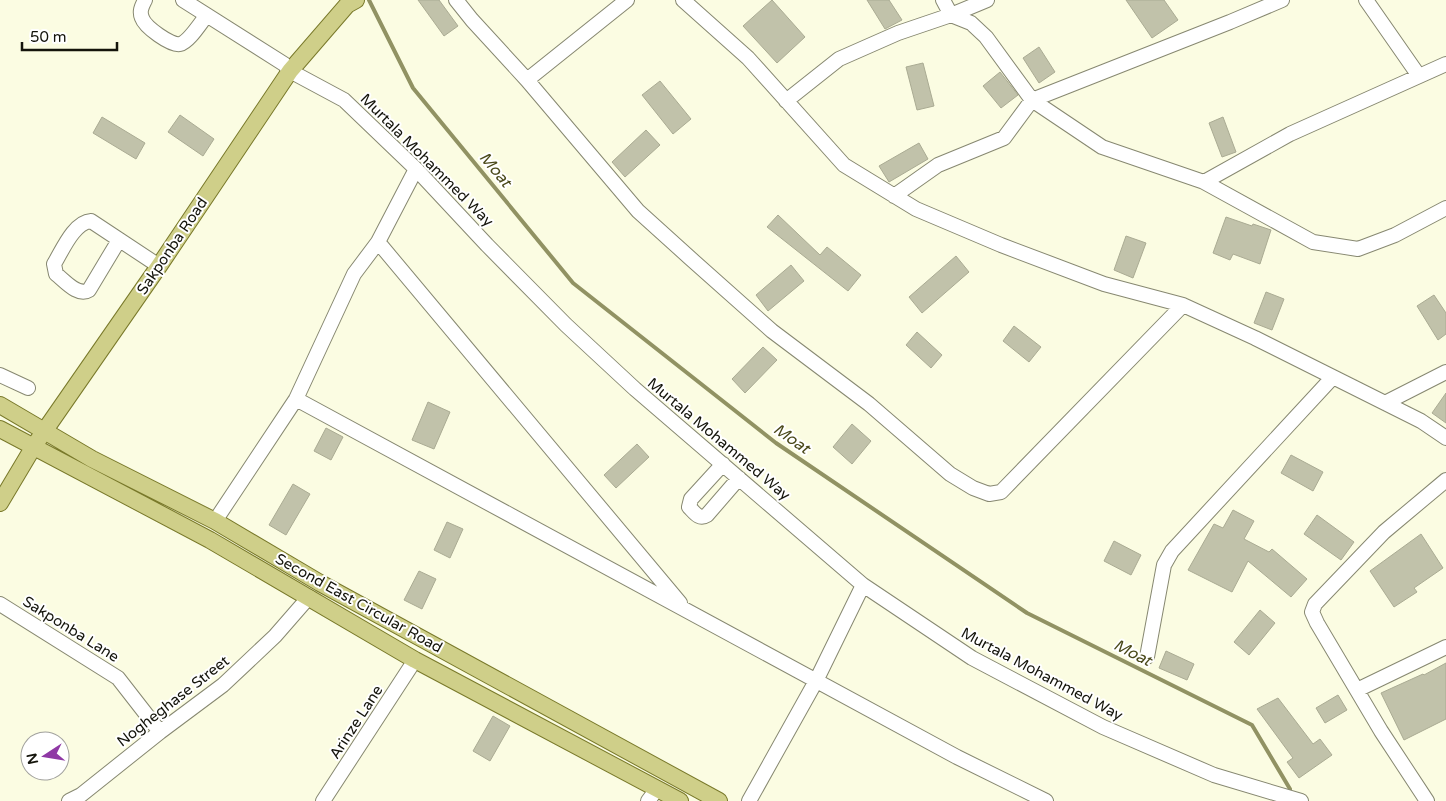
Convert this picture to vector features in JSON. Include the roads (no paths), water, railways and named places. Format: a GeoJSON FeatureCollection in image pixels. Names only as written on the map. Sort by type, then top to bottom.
{"type":"FeatureCollection","features":[{"type":"Feature","properties":{"kind":"main road","name":"Sakponba Road"},"geometry":{"type":"LineString","coordinates":[[0,503],[44,431],[159,266],[290,70],[352,3]]}},
{"type":"Feature","properties":{"kind":"main road","name":"Second East Circular Road"},"geometry":{"type":"LineString","coordinates":[[0,405],[92,458],[214,521],[320,583],[719,801]]}},
{"type":"Feature","properties":{"kind":"main road","name":"Second East Circular Road"},"geometry":{"type":"LineString","coordinates":[[0,429],[210,540],[652,795],[680,801]]}},
{"type":"Feature","properties":{"kind":"street"},"geometry":{"type":"LineString","coordinates":[[145,0],[140,8],[141,18],[145,25],[172,44],[186,41],[207,15]]}},
{"type":"Feature","properties":{"kind":"street","name":"Murtala Mohammed Way"},"geometry":{"type":"LineString","coordinates":[[183,0],[284,64],[290,70],[344,100],[416,169],[566,325],[635,389],[863,585],[972,658],[1104,727],[1214,775],[1301,801]]}},
{"type":"Feature","properties":{"kind":"street"},"geometry":{"type":"LineString","coordinates":[[456,0],[528,80],[638,211],[772,331],[870,404],[950,474],[973,488],[989,494],[1002,492],[1184,305]]}},
{"type":"Feature","properties":{"kind":"street"},"geometry":{"type":"LineString","coordinates":[[528,80],[628,0]]}},
{"type":"Feature","properties":{"kind":"street"},"geometry":{"type":"LineString","coordinates":[[683,0],[748,58],[844,165],[916,209],[1104,284],[1184,305],[1421,421],[1446,438]]}},
{"type":"Feature","properties":{"kind":"street"},"geometry":{"type":"LineString","coordinates":[[943,0],[951,15],[972,23],[986,38],[1032,100],[1102,147],[1204,182],[1313,242],[1358,249],[1395,235],[1446,208]]}},
{"type":"Feature","properties":{"kind":"street"},"geometry":{"type":"LineString","coordinates":[[786,101],[839,59],[898,33],[951,15],[986,0]]}},
{"type":"Feature","properties":{"kind":"street"},"geometry":{"type":"LineString","coordinates":[[894,196],[938,165],[1004,138],[1032,100],[1282,0]]}},
{"type":"Feature","properties":{"kind":"street"},"geometry":{"type":"LineString","coordinates":[[1366,0],[1419,76]]}},
{"type":"Feature","properties":{"kind":"street"},"geometry":{"type":"LineString","coordinates":[[1204,182],[1290,134],[1446,64]]}},
{"type":"Feature","properties":{"kind":"street"},"geometry":{"type":"LineString","coordinates":[[214,521],[296,399],[354,274],[378,242],[416,169]]}},
{"type":"Feature","properties":{"kind":"street"},"geometry":{"type":"LineString","coordinates":[[119,240],[86,292],[81,292],[56,274],[54,270],[54,264],[77,228],[84,222],[91,221],[159,266]]}},
{"type":"Feature","properties":{"kind":"street"},"geometry":{"type":"LineString","coordinates":[[378,242],[686,610]]}},
{"type":"Feature","properties":{"kind":"street"},"geometry":{"type":"LineString","coordinates":[[1385,403],[1446,372]]}},
{"type":"Feature","properties":{"kind":"street"},"geometry":{"type":"LineString","coordinates":[[0,375],[28,388]]}},
{"type":"Feature","properties":{"kind":"street"},"geometry":{"type":"LineString","coordinates":[[1147,657],[1164,565],[1172,551],[1333,377]]}},
{"type":"Feature","properties":{"kind":"street"},"geometry":{"type":"LineString","coordinates":[[296,399],[957,757],[1046,801]]}},
{"type":"Feature","properties":{"kind":"street"},"geometry":{"type":"LineString","coordinates":[[723,464],[691,499],[689,507],[699,517],[707,516],[739,478]]}},
{"type":"Feature","properties":{"kind":"street"},"geometry":{"type":"LineString","coordinates":[[1427,801],[1381,731],[1317,623],[1312,608],[1384,532],[1446,480]]}},
{"type":"Feature","properties":{"kind":"street"},"geometry":{"type":"LineString","coordinates":[[749,801],[816,681],[863,585]]}},
{"type":"Feature","properties":{"kind":"street","name":"Nogheghase Street"},"geometry":{"type":"LineString","coordinates":[[69,801],[80,795],[223,685],[275,636],[309,597]]}},
{"type":"Feature","properties":{"kind":"street","name":"Sakponba Lane"},"geometry":{"type":"LineString","coordinates":[[0,604],[118,678],[160,732]]}},
{"type":"Feature","properties":{"kind":"street"},"geometry":{"type":"LineString","coordinates":[[1357,690],[1446,647]]}},
{"type":"Feature","properties":{"kind":"street","name":"Arinze Lane"},"geometry":{"type":"LineString","coordinates":[[323,801],[415,660]]}},
{"type":"Feature","properties":{"kind":"waterway","name":"Moat"},"geometry":{"type":"LineString","coordinates":[[369,0],[413,88],[573,283],[776,443],[1027,613],[1252,725],[1290,789]]}}]}
